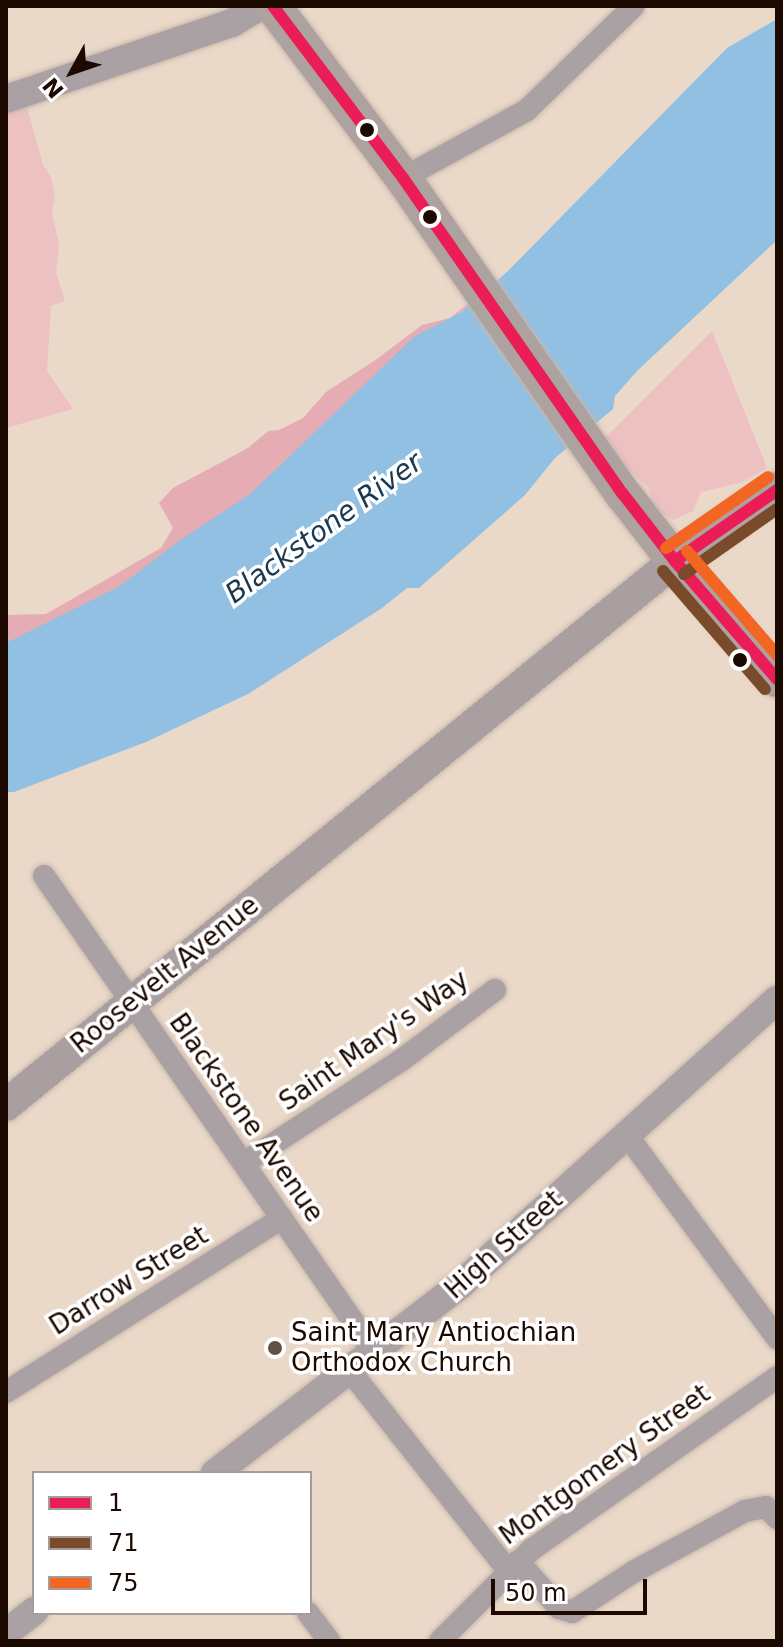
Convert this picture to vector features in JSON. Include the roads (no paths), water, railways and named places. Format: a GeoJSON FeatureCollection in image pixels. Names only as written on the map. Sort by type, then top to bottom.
{"type":"FeatureCollection","features":[{"type":"Feature","properties":{"kind":"main road"},"geometry":{"type":"LineString","coordinates":[[273,6],[403,178],[589,447],[675,561],[777,679]]}},
{"type":"Feature","properties":{"kind":"main road","name":"Roosevelt Avenue"},"geometry":{"type":"LineString","coordinates":[[6,1105],[675,561],[777,490]]}},
{"type":"Feature","properties":{"kind":"street"},"geometry":{"type":"LineString","coordinates":[[6,99],[232,23],[260,6]]}},
{"type":"Feature","properties":{"kind":"street"},"geometry":{"type":"LineString","coordinates":[[403,178],[527,110],[633,7]]}},
{"type":"Feature","properties":{"kind":"street","name":"Blackstone Avenue"},"geometry":{"type":"LineString","coordinates":[[44,876],[375,1353]]}},
{"type":"Feature","properties":{"kind":"street","name":"Saint Mary's Way"},"geometry":{"type":"LineString","coordinates":[[244,1163],[403,1059],[495,990]]}},
{"type":"Feature","properties":{"kind":"street","name":"High Street"},"geometry":{"type":"LineString","coordinates":[[218,1471],[460,1285],[777,1000]]}},
{"type":"Feature","properties":{"kind":"street"},"geometry":{"type":"LineString","coordinates":[[626,1134],[777,1338]]}},
{"type":"Feature","properties":{"kind":"street","name":"Darrow Street"},"geometry":{"type":"LineString","coordinates":[[6,1392],[282,1218]]}},
{"type":"Feature","properties":{"kind":"street"},"geometry":{"type":"LineString","coordinates":[[350,1371],[513,1566],[559,1608],[572,1612],[635,1571],[745,1511],[766,1507],[777,1518]]}},
{"type":"Feature","properties":{"kind":"street","name":"Montgomery Street"},"geometry":{"type":"LineString","coordinates":[[440,1641],[513,1566],[578,1515],[777,1377]]}},
{"type":"Feature","properties":{"kind":"street"},"geometry":{"type":"LineString","coordinates":[[14,1641],[6,1632],[32,1612]]}},
{"type":"Feature","properties":{"kind":"street"},"geometry":{"type":"LineString","coordinates":[[310,1615],[329,1641]]}},
{"type":"Feature","properties":{"kind":"water","name":"Blackstone River"},"geometry":{"type":"Polygon","coordinates":[[[777,19],[777,240],[637,371],[615,396],[613,409],[555,458],[525,495],[419,588],[407,588],[382,608],[248,694],[146,742],[14,792],[6,792],[6,643],[120,586],[179,541],[250,494],[415,336],[460,313],[508,271],[727,48],[777,19]]]}},
{"type":"Feature","properties":{"kind":"place","name":"Saint Mary Antiochian Orthodox Church"},"geometry":{"type":"Point","coordinates":[275,1348]}}]}
